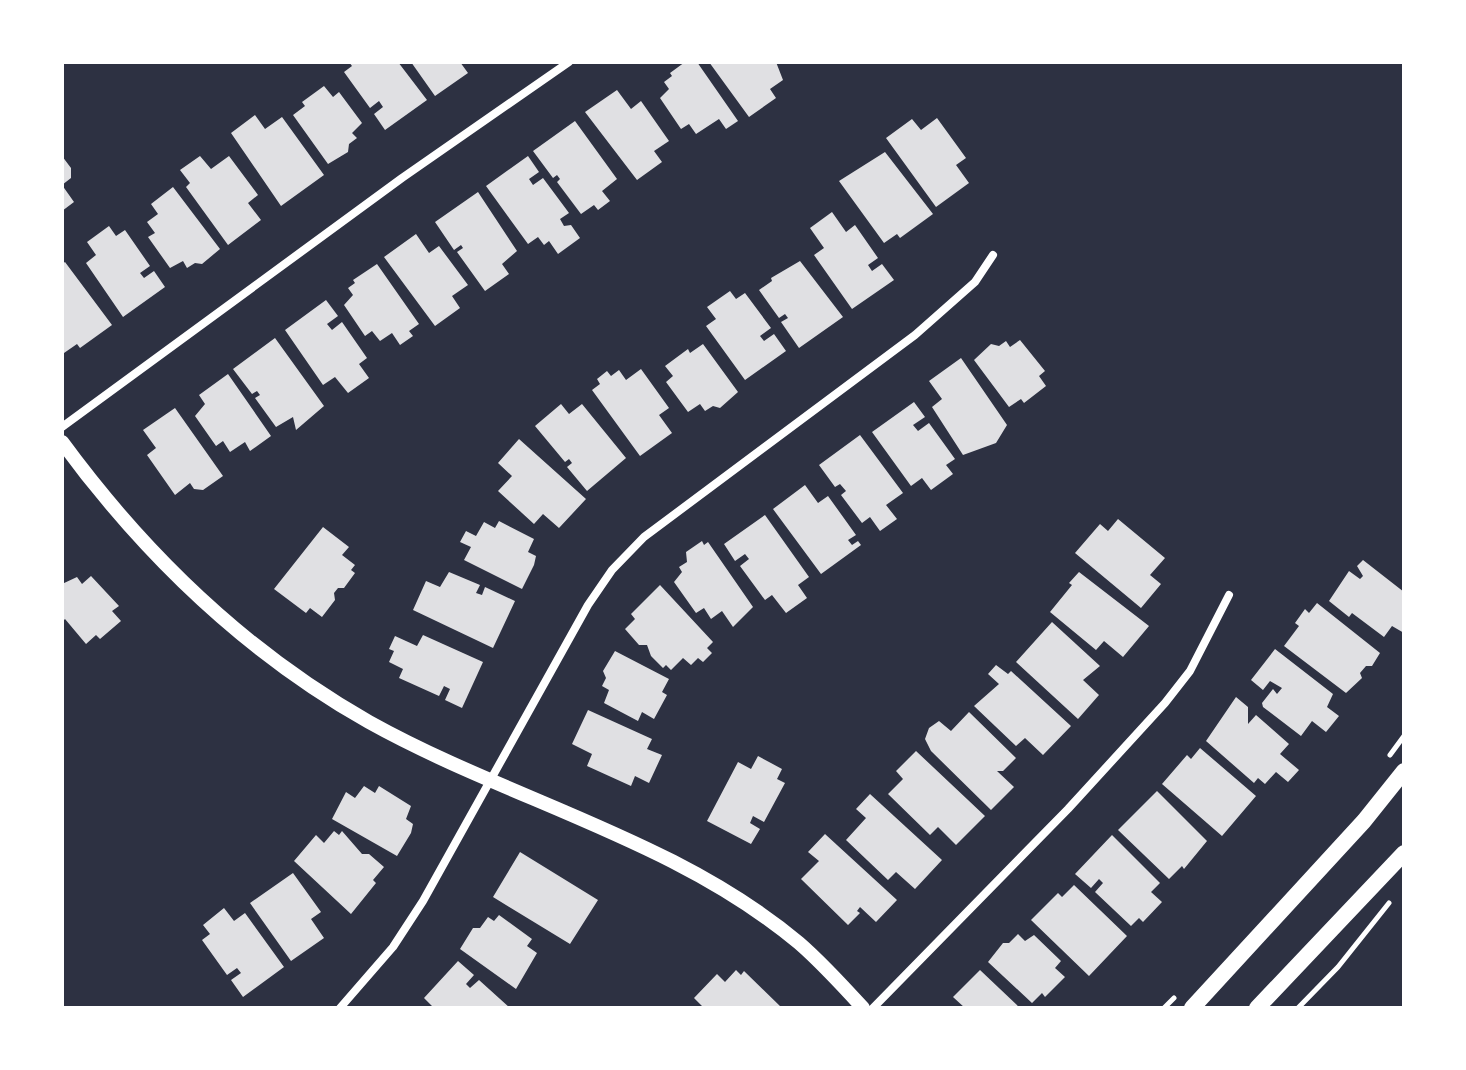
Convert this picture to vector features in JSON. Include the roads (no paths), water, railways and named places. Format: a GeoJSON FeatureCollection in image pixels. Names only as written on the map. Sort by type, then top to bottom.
{"type":"FeatureCollection","features":[{"type":"Feature","properties":{"kind":"main road"},"geometry":{"type":"LineString","coordinates":[[1192,1008],[1364,821],[1404,771]]}},
{"type":"Feature","properties":{"kind":"main road"},"geometry":{"type":"LineString","coordinates":[[1257,1008],[1404,853]]}},
{"type":"Feature","properties":{"kind":"street"},"geometry":{"type":"LineString","coordinates":[[62,427],[402,178],[569,62]]}},
{"type":"Feature","properties":{"kind":"street"},"geometry":{"type":"LineString","coordinates":[[340,1008],[393,947],[491,782],[581,617],[612,570],[678,508],[915,335],[975,282],[993,255]]}},
{"type":"Feature","properties":{"kind":"street"},"geometry":{"type":"LineString","coordinates":[[62,442],[131,528],[164,563],[220,617],[267,655],[368,721],[491,782],[703,879],[799,943],[863,1008]]}},
{"type":"Feature","properties":{"kind":"street"},"geometry":{"type":"LineString","coordinates":[[873,1008],[1068,809],[1165,703],[1203,650],[1229,595]]}}]}
